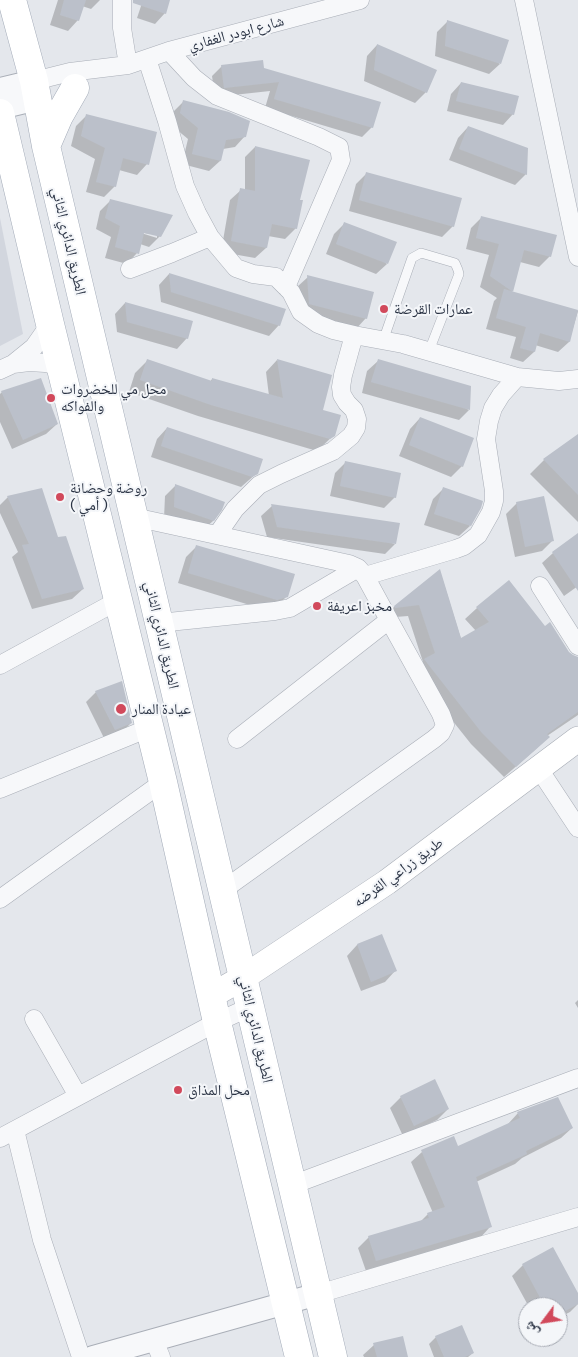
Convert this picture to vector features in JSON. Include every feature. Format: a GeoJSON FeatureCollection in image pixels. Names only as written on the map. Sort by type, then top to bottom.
{"type":"FeatureCollection","features":[{"type":"Feature","properties":{"kind":"main road","name":"الطريق الدائري الثاني"},"geometry":{"type":"LineString","coordinates":[[12,0],[35,90],[46,146],[333,1357]]}},
{"type":"Feature","properties":{"kind":"main road"},"geometry":{"type":"LineString","coordinates":[[46,146],[58,116],[75,88]]}},
{"type":"Feature","properties":{"kind":"main road"},"geometry":{"type":"LineString","coordinates":[[0,113],[5,147],[119,600],[163,782],[217,1022],[299,1357]]}},
{"type":"Feature","properties":{"kind":"main road","name":"طريق زراعي القرضه"},"geometry":{"type":"LineString","coordinates":[[211,996],[244,977],[387,882],[578,739]]}},
{"type":"Feature","properties":{"kind":"street"},"geometry":{"type":"LineString","coordinates":[[120,67],[122,0]]}},
{"type":"Feature","properties":{"kind":"street","name":"شارع ابودر الغفاري"},"geometry":{"type":"LineString","coordinates":[[0,89],[35,90],[57,95],[120,67],[169,51],[360,0]]}},
{"type":"Feature","properties":{"kind":"street"},"geometry":{"type":"LineString","coordinates":[[524,0],[575,226],[578,257]]}},
{"type":"Feature","properties":{"kind":"street"},"geometry":{"type":"LineString","coordinates":[[169,51],[194,78],[217,96],[319,137],[339,148],[342,160],[286,287]]}},
{"type":"Feature","properties":{"kind":"street"},"geometry":{"type":"LineString","coordinates":[[147,59],[185,186],[197,214],[210,237],[236,268],[253,274],[276,277],[292,292],[301,312],[318,324],[354,335],[403,344],[517,377],[558,381],[578,378]]}},
{"type":"Feature","properties":{"kind":"street","name":"شارع ابودر الغفاري"},"geometry":{"type":"LineString","coordinates":[[0,108],[70,72],[120,67]]}},
{"type":"Feature","properties":{"kind":"street"},"geometry":{"type":"LineString","coordinates":[[130,269],[210,237]]}},
{"type":"Feature","properties":{"kind":"street"},"geometry":{"type":"LineString","coordinates":[[6,367],[34,347],[50,324]]}},
{"type":"Feature","properties":{"kind":"street"},"geometry":{"type":"LineString","coordinates":[[217,535],[235,509],[259,485],[333,452],[351,436],[356,428],[357,419],[354,410],[346,403],[342,395],[341,387],[354,335]]}},
{"type":"Feature","properties":{"kind":"street"},"geometry":{"type":"LineString","coordinates":[[6,367],[37,362],[60,366]]}},
{"type":"Feature","properties":{"kind":"street"},"geometry":{"type":"LineString","coordinates":[[159,623],[290,608],[362,572],[464,546],[478,535],[491,512],[494,491],[487,454],[486,439],[489,421],[493,408],[501,395],[517,377]]}},
{"type":"Feature","properties":{"kind":"street"},"geometry":{"type":"LineString","coordinates":[[134,516],[350,564],[362,572],[441,714],[445,725],[441,733],[223,890]]}},
{"type":"Feature","properties":{"kind":"street"},"geometry":{"type":"LineString","coordinates":[[540,586],[578,646]]}},
{"type":"Feature","properties":{"kind":"street"},"geometry":{"type":"LineString","coordinates":[[0,665],[119,600]]}},
{"type":"Feature","properties":{"kind":"street"},"geometry":{"type":"LineString","coordinates":[[237,740],[389,620]]}},
{"type":"Feature","properties":{"kind":"street"},"geometry":{"type":"LineString","coordinates":[[0,788],[149,728]]}},
{"type":"Feature","properties":{"kind":"street"},"geometry":{"type":"LineString","coordinates":[[539,769],[578,828]]}},
{"type":"Feature","properties":{"kind":"street"},"geometry":{"type":"LineString","coordinates":[[0,898],[163,782]]}},
{"type":"Feature","properties":{"kind":"street"},"geometry":{"type":"LineString","coordinates":[[80,1357],[8,1134],[217,1022],[250,1007]]}},
{"type":"Feature","properties":{"kind":"street"},"geometry":{"type":"LineString","coordinates":[[34,1019],[78,1096]]}},
{"type":"Feature","properties":{"kind":"street"},"geometry":{"type":"LineString","coordinates":[[292,1185],[578,1078]]}},
{"type":"Feature","properties":{"kind":"street"},"geometry":{"type":"LineString","coordinates":[[93,1357],[158,1349],[286,1303],[578,1217]]}},
{"type":"Feature","properties":{"kind":"lane"},"geometry":{"type":"LineString","coordinates":[[383,341],[412,258],[420,253],[454,263],[459,274],[429,351]]}},
{"type":"Feature","properties":{"kind":"shaded area"},"geometry":{"type":"Polygon","coordinates":[[[0,218],[23,334],[0,346],[0,218]]]}},
{"type":"Feature","properties":{"kind":"building"},"geometry":{"type":"Polygon","coordinates":[[[64,0],[86,0],[79,21],[60,15],[64,0]]]}},
{"type":"Feature","properties":{"kind":"building"},"geometry":{"type":"Polygon","coordinates":[[[133,0],[170,0],[166,14],[133,3],[133,0]]]}},
{"type":"Feature","properties":{"kind":"building"},"geometry":{"type":"Polygon","coordinates":[[[447,20],[509,40],[501,64],[445,46],[447,20]]]}},
{"type":"Feature","properties":{"kind":"building"},"geometry":{"type":"Polygon","coordinates":[[[377,44],[437,70],[427,93],[374,70],[377,44]]]}},
{"type":"Feature","properties":{"kind":"building"},"geometry":{"type":"Polygon","coordinates":[[[263,60],[264,68],[381,102],[373,128],[274,99],[279,82],[224,88],[221,65],[263,60]]]}},
{"type":"Feature","properties":{"kind":"building"},"geometry":{"type":"Polygon","coordinates":[[[461,82],[519,96],[514,115],[456,101],[461,82]]]}},
{"type":"Feature","properties":{"kind":"building"},"geometry":{"type":"Polygon","coordinates":[[[183,100],[229,112],[250,121],[246,137],[226,140],[221,161],[192,154],[198,128],[180,113],[183,100]]]}},
{"type":"Feature","properties":{"kind":"building"},"geometry":{"type":"Polygon","coordinates":[[[86,114],[157,132],[149,165],[123,158],[116,187],[96,182],[105,148],[81,136],[86,114]]]}},
{"type":"Feature","properties":{"kind":"building"},"geometry":{"type":"Polygon","coordinates":[[[468,126],[528,148],[527,175],[459,149],[468,126]]]}},
{"type":"Feature","properties":{"kind":"building"},"geometry":{"type":"Polygon","coordinates":[[[255,146],[310,160],[300,200],[303,200],[297,229],[272,224],[267,248],[231,241],[240,188],[255,191],[255,146]]]}},
{"type":"Feature","properties":{"kind":"building"},"geometry":{"type":"Polygon","coordinates":[[[366,172],[462,198],[454,227],[359,200],[366,172]]]}},
{"type":"Feature","properties":{"kind":"building"},"geometry":{"type":"Polygon","coordinates":[[[110,199],[173,215],[161,237],[144,233],[139,254],[115,247],[120,226],[105,218],[110,199]]]}},
{"type":"Feature","properties":{"kind":"building"},"geometry":{"type":"Polygon","coordinates":[[[481,216],[557,235],[551,257],[524,250],[513,292],[490,276],[499,244],[476,238],[481,216]]]}},
{"type":"Feature","properties":{"kind":"building"},"geometry":{"type":"Polygon","coordinates":[[[344,222],[397,242],[388,264],[336,244],[344,222]]]}},
{"type":"Feature","properties":{"kind":"building"},"geometry":{"type":"Polygon","coordinates":[[[169,273],[286,309],[280,326],[171,292],[169,273]]]}},
{"type":"Feature","properties":{"kind":"building"},"geometry":{"type":"Polygon","coordinates":[[[307,275],[374,292],[367,319],[309,304],[307,275]]]}},
{"type":"Feature","properties":{"kind":"building"},"geometry":{"type":"Polygon","coordinates":[[[504,289],[578,310],[570,342],[540,333],[535,352],[520,348],[526,327],[496,318],[504,289]]]}},
{"type":"Feature","properties":{"kind":"building"},"geometry":{"type":"Polygon","coordinates":[[[125,302],[193,321],[188,339],[127,322],[125,302]]]}},
{"type":"Feature","properties":{"kind":"building"},"geometry":{"type":"Polygon","coordinates":[[[147,359],[212,381],[212,378],[283,398],[277,359],[332,375],[323,410],[341,415],[335,436],[330,439],[211,405],[140,380],[147,359]]]}},
{"type":"Feature","properties":{"kind":"building"},"geometry":{"type":"Polygon","coordinates":[[[378,359],[471,386],[470,410],[371,382],[378,359]]]}},
{"type":"Feature","properties":{"kind":"building"},"geometry":{"type":"Polygon","coordinates":[[[41,378],[58,424],[23,440],[1,391],[41,378]]]}},
{"type":"Feature","properties":{"kind":"building"},"geometry":{"type":"Polygon","coordinates":[[[420,417],[474,438],[463,467],[409,445],[420,417]]]}},
{"type":"Feature","properties":{"kind":"building"},"geometry":{"type":"Polygon","coordinates":[[[167,427],[263,459],[258,474],[252,477],[161,446],[167,427]]]}},
{"type":"Feature","properties":{"kind":"building"},"geometry":{"type":"Polygon","coordinates":[[[578,434],[578,495],[543,459],[578,434]]]}},
{"type":"Feature","properties":{"kind":"building"},"geometry":{"type":"Polygon","coordinates":[[[345,461],[401,473],[396,498],[340,486],[345,461]]]}},
{"type":"Feature","properties":{"kind":"building"},"geometry":{"type":"Polygon","coordinates":[[[175,484],[225,502],[214,521],[174,507],[175,484]]]}},
{"type":"Feature","properties":{"kind":"building"},"geometry":{"type":"Polygon","coordinates":[[[443,487],[483,501],[471,526],[434,514],[443,487]]]}},
{"type":"Feature","properties":{"kind":"building"},"geometry":{"type":"Polygon","coordinates":[[[42,488],[58,537],[66,536],[84,589],[42,599],[22,545],[29,544],[7,496],[42,488]]]}},
{"type":"Feature","properties":{"kind":"building"},"geometry":{"type":"Polygon","coordinates":[[[544,496],[554,541],[525,547],[516,502],[544,496]]]}},
{"type":"Feature","properties":{"kind":"building"},"geometry":{"type":"Polygon","coordinates":[[[271,504],[400,523],[396,544],[277,527],[271,504]]]}},
{"type":"Feature","properties":{"kind":"building"},"geometry":{"type":"Polygon","coordinates":[[[578,533],[578,591],[552,552],[578,533]]]}},
{"type":"Feature","properties":{"kind":"building"},"geometry":{"type":"Polygon","coordinates":[[[196,545],[295,574],[288,597],[277,600],[188,573],[196,545]]]}},
{"type":"Feature","properties":{"kind":"building"},"geometry":{"type":"Polygon","coordinates":[[[440,569],[461,638],[489,622],[476,607],[509,580],[545,626],[550,622],[569,652],[578,657],[578,712],[547,734],[550,737],[516,767],[482,733],[424,659],[435,653],[419,605],[395,608],[394,606],[440,569]]]}},
{"type":"Feature","properties":{"kind":"building","name":"عيادة المنار"},"geometry":{"type":"Polygon","coordinates":[[[122,681],[132,723],[115,730],[95,691],[122,681]]]}},
{"type":"Feature","properties":{"kind":"building"},"geometry":{"type":"Polygon","coordinates":[[[382,934],[397,971],[371,982],[357,944],[382,934]]]}},
{"type":"Feature","properties":{"kind":"building"},"geometry":{"type":"Polygon","coordinates":[[[435,1079],[449,1109],[414,1126],[400,1096],[435,1079]]]}},
{"type":"Feature","properties":{"kind":"building"},"geometry":{"type":"Polygon","coordinates":[[[558,1097],[573,1128],[526,1151],[527,1154],[476,1177],[492,1227],[376,1261],[368,1236],[429,1218],[427,1213],[445,1207],[421,1150],[454,1136],[458,1146],[520,1118],[517,1112],[558,1097]]]}},
{"type":"Feature","properties":{"kind":"building"},"geometry":{"type":"Polygon","coordinates":[[[553,1247],[578,1293],[578,1304],[568,1310],[568,1297],[540,1297],[522,1264],[553,1247]]]}},
{"type":"Feature","properties":{"kind":"building"},"geometry":{"type":"Polygon","coordinates":[[[462,1325],[474,1353],[465,1357],[444,1357],[435,1336],[462,1325]]]}},
{"type":"Feature","properties":{"kind":"building"},"geometry":{"type":"Polygon","coordinates":[[[403,1336],[408,1357],[377,1357],[373,1343],[403,1336]]]}},
{"type":"Feature","properties":{"kind":"place","name":"عمارات القرضة"},"geometry":{"type":"Point","coordinates":[384,309]}},
{"type":"Feature","properties":{"kind":"place","name":"محل مي للخضروات والفواكه"},"geometry":{"type":"Point","coordinates":[51,398]}},
{"type":"Feature","properties":{"kind":"place","name":"روضة وحضانة ( أمي )"},"geometry":{"type":"Point","coordinates":[60,497]}},
{"type":"Feature","properties":{"kind":"place","name":"مخبز اعريفة"},"geometry":{"type":"Point","coordinates":[317,606]}},
{"type":"Feature","properties":{"kind":"place","name":"عيادة المنار"},"geometry":{"type":"Point","coordinates":[121,709]}},
{"type":"Feature","properties":{"kind":"place","name":"محل المذاق"},"geometry":{"type":"Point","coordinates":[178,1090]}}]}
